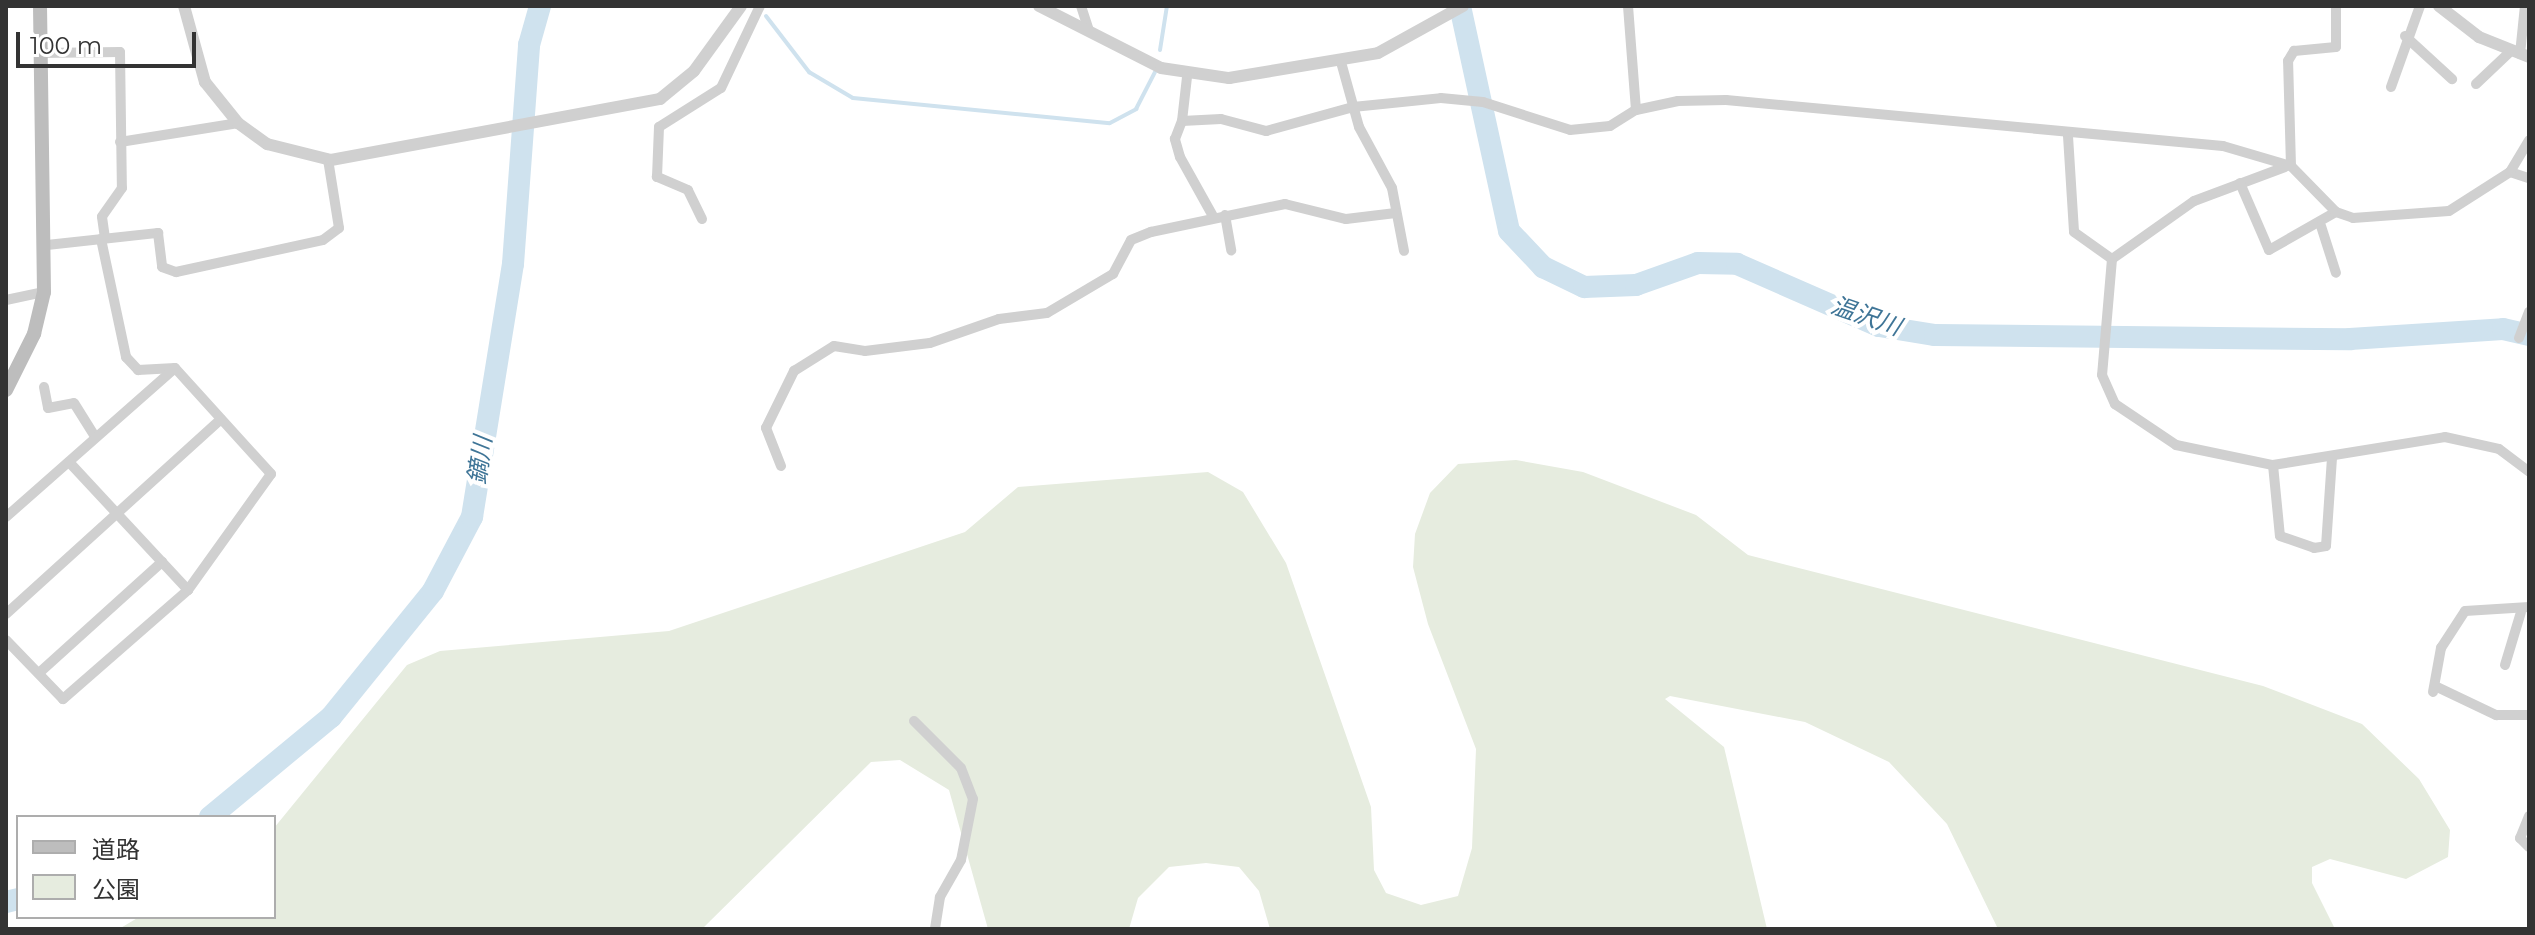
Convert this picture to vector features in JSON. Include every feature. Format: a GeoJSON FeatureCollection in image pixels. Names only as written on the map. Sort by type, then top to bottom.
{"type":"FeatureCollection","features":[{"type":"Feature","properties":{"kind":"main road"},"geometry":{"type":"LineString","coordinates":[[6,390],[34,334],[44,292],[47,245],[40,6]]}},
{"type":"Feature","properties":{"kind":"street"},"geometry":{"type":"LineString","coordinates":[[184,6],[205,82],[238,123],[267,144],[328,159],[456,139],[666,95],[694,71],[741,6]]}},
{"type":"Feature","properties":{"kind":"street"},"geometry":{"type":"LineString","coordinates":[[702,219],[688,190],[657,177],[659,127],[721,88],[760,6]]}},
{"type":"Feature","properties":{"kind":"street"},"geometry":{"type":"LineString","coordinates":[[1039,6],[1187,77],[1341,62],[1434,28],[1463,6]]}},
{"type":"Feature","properties":{"kind":"street"},"geometry":{"type":"LineString","coordinates":[[1081,6],[1089,31]]}},
{"type":"Feature","properties":{"kind":"street"},"geometry":{"type":"LineString","coordinates":[[1628,6],[1636,110]]}},
{"type":"Feature","properties":{"kind":"street"},"geometry":{"type":"LineString","coordinates":[[2291,166],[2288,61],[2294,51],[2336,47],[2336,6]]}},
{"type":"Feature","properties":{"kind":"street"},"geometry":{"type":"LineString","coordinates":[[2391,87],[2405,36],[2420,6]]}},
{"type":"Feature","properties":{"kind":"street"},"geometry":{"type":"LineString","coordinates":[[2476,84],[2520,54],[2525,6]]}},
{"type":"Feature","properties":{"kind":"street"},"geometry":{"type":"LineString","coordinates":[[2445,8],[2520,54]]}},
{"type":"Feature","properties":{"kind":"street"},"geometry":{"type":"LineString","coordinates":[[2405,36],[2452,79]]}},
{"type":"Feature","properties":{"kind":"street"},"geometry":{"type":"LineString","coordinates":[[41,53],[120,52],[122,188],[102,217],[103,238],[126,357],[138,370],[175,368]]}},
{"type":"Feature","properties":{"kind":"street"},"geometry":{"type":"LineString","coordinates":[[1341,62],[1353,107],[1375,147],[1396,213],[1404,251]]}},
{"type":"Feature","properties":{"kind":"street"},"geometry":{"type":"LineString","coordinates":[[1187,77],[1182,121],[1175,139],[1180,157],[1219,216],[1231,250]]}},
{"type":"Feature","properties":{"kind":"street"},"geometry":{"type":"LineString","coordinates":[[1182,121],[1221,119],[1266,131],[1353,107],[1441,98],[1483,102],[1570,130],[1610,126],[1636,110],[1726,100],[2068,136],[2223,146],[2291,166],[2336,212],[2390,220],[2449,211],[2510,172],[2529,140]]}},
{"type":"Feature","properties":{"kind":"street"},"geometry":{"type":"LineString","coordinates":[[120,142],[238,123]]}},
{"type":"Feature","properties":{"kind":"street"},"geometry":{"type":"LineString","coordinates":[[2068,136],[2074,232],[2112,259]]}},
{"type":"Feature","properties":{"kind":"street"},"geometry":{"type":"LineString","coordinates":[[47,245],[158,233],[162,267],[176,272],[323,240],[339,228],[328,159]]}},
{"type":"Feature","properties":{"kind":"street"},"geometry":{"type":"LineString","coordinates":[[2112,259],[2194,201],[2291,166]]}},
{"type":"Feature","properties":{"kind":"street"},"geometry":{"type":"LineString","coordinates":[[2510,172],[2529,178]]}},
{"type":"Feature","properties":{"kind":"street"},"geometry":{"type":"LineString","coordinates":[[2240,183],[2269,250],[2321,226],[2336,212]]}},
{"type":"Feature","properties":{"kind":"street"},"geometry":{"type":"LineString","coordinates":[[781,466],[766,428],[794,371],[834,346],[865,351],[930,343],[999,319],[1047,313],[1113,274],[1131,240],[1219,216],[1285,204],[1346,219],[1396,213]]}},
{"type":"Feature","properties":{"kind":"street"},"geometry":{"type":"LineString","coordinates":[[2321,226],[2336,273]]}},
{"type":"Feature","properties":{"kind":"street"},"geometry":{"type":"LineString","coordinates":[[2112,259],[2110,329],[2102,375],[2125,417],[2176,445],[2273,465],[2332,458],[2445,437],[2499,449],[2529,472]]}},
{"type":"Feature","properties":{"kind":"street"},"geometry":{"type":"LineString","coordinates":[[6,300],[44,292]]}},
{"type":"Feature","properties":{"kind":"street"},"geometry":{"type":"LineString","coordinates":[[2519,338],[2521,322],[2529,312]]}},
{"type":"Feature","properties":{"kind":"street"},"geometry":{"type":"LineString","coordinates":[[6,640],[63,699],[188,590],[271,474],[175,368]]}},
{"type":"Feature","properties":{"kind":"street"},"geometry":{"type":"LineString","coordinates":[[6,517],[175,368]]}},
{"type":"Feature","properties":{"kind":"street"},"geometry":{"type":"LineString","coordinates":[[44,387],[48,408],[74,403],[95,437]]}},
{"type":"Feature","properties":{"kind":"street"},"geometry":{"type":"LineString","coordinates":[[6,614],[221,419]]}},
{"type":"Feature","properties":{"kind":"street"},"geometry":{"type":"LineString","coordinates":[[2273,465],[2280,536],[2314,548],[2326,546],[2332,458]]}},
{"type":"Feature","properties":{"kind":"street"},"geometry":{"type":"LineString","coordinates":[[69,462],[188,590]]}},
{"type":"Feature","properties":{"kind":"street"},"geometry":{"type":"LineString","coordinates":[[39,673],[162,562]]}},
{"type":"Feature","properties":{"kind":"street"},"geometry":{"type":"LineString","coordinates":[[2505,665],[2525,610],[2465,611],[2441,648],[2434,689],[2496,715],[2529,715]]}},
{"type":"Feature","properties":{"kind":"street"},"geometry":{"type":"LineString","coordinates":[[914,721],[961,768],[973,799],[961,860],[936,907],[935,929]]}},
{"type":"Feature","properties":{"kind":"street"},"geometry":{"type":"LineString","coordinates":[[2529,816],[2520,838],[2529,847]]}},
{"type":"Feature","properties":{"kind":"green space"},"geometry":{"type":"Polygon","coordinates":[[[1516,460],[1583,472],[1696,515],[1748,555],[2263,686],[2362,724],[2419,779],[2450,830],[2448,857],[2406,879],[2330,859],[2312,867],[2312,883],[2335,929],[1998,929],[1947,824],[1889,762],[1805,722],[1670,696],[1665,699],[1724,747],[1767,929],[1270,929],[1259,891],[1239,867],[1206,863],[1169,867],[1138,898],[1129,929],[988,929],[949,790],[900,760],[871,762],[702,929],[119,929],[136,919],[276,919],[276,826],[407,665],[440,651],[669,631],[965,532],[1018,487],[1208,472],[1243,492],[1286,563],[1371,807],[1374,870],[1386,893],[1421,905],[1458,896],[1472,848],[1476,749],[1428,624],[1413,567],[1415,534],[1430,493],[1458,464],[1516,460]]]}},
{"type":"Feature","properties":{"kind":"waterway","name":"鏑川"},"geometry":{"type":"LineString","coordinates":[[212,815],[331,717],[433,591],[472,517],[513,264],[529,45],[540,6]]}},
{"type":"Feature","properties":{"kind":"waterway"},"geometry":{"type":"LineString","coordinates":[[1160,50],[1167,6]]}},
{"type":"Feature","properties":{"kind":"waterway","name":"温沢川"},"geometry":{"type":"LineString","coordinates":[[1460,6],[1509,231],[1543,267],[1584,287],[1636,285],[1698,263],[1737,264],[1879,326],[1935,335],[2350,339],[2503,329],[2529,335]]}},
{"type":"Feature","properties":{"kind":"waterway"},"geometry":{"type":"LineString","coordinates":[[766,16],[809,72],[853,98],[1110,123],[1136,109],[1155,72]]}},
{"type":"Feature","properties":{"kind":"waterway","name":"鏑川"},"geometry":{"type":"LineString","coordinates":[[6,902],[16,900]]}}]}
